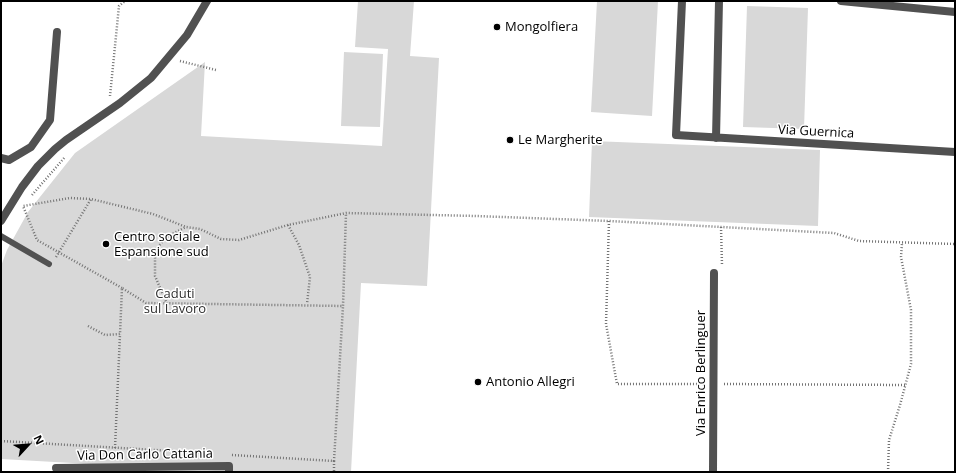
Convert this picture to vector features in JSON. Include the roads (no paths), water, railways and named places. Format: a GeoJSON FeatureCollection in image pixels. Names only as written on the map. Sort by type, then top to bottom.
{"type":"FeatureCollection","features":[{"type":"Feature","properties":{"kind":"street"},"geometry":{"type":"LineString","coordinates":[[1,221],[22,186],[38,166],[66,140],[108,112],[150,78],[187,35],[207,1]]}},
{"type":"Feature","properties":{"kind":"street","name":"Via Guernica"},"geometry":{"type":"LineString","coordinates":[[682,1],[676,135],[955,152]]}},
{"type":"Feature","properties":{"kind":"street"},"geometry":{"type":"LineString","coordinates":[[716,138],[720,1]]}},
{"type":"Feature","properties":{"kind":"street"},"geometry":{"type":"LineString","coordinates":[[841,1],[955,12]]}},
{"type":"Feature","properties":{"kind":"street"},"geometry":{"type":"LineString","coordinates":[[1,158],[9,160],[31,147],[50,120],[57,32]]}},
{"type":"Feature","properties":{"kind":"street","name":"Via Enrico Berlinguer"},"geometry":{"type":"LineString","coordinates":[[713,472],[714,273]]}},
{"type":"Feature","properties":{"kind":"street","name":"Via Don Carlo Cattania"},"geometry":{"type":"LineString","coordinates":[[56,468],[229,466],[229,472]]}},
{"type":"Feature","properties":{"kind":"lane"},"geometry":{"type":"LineString","coordinates":[[1,236],[49,264]]}},
{"type":"Feature","properties":{"kind":"place","name":"Mongolfiera"},"geometry":{"type":"Point","coordinates":[497,27]}},
{"type":"Feature","properties":{"kind":"place","name":"Le Margherite"},"geometry":{"type":"Point","coordinates":[510,140]}},
{"type":"Feature","properties":{"kind":"place","name":"Centro sociale Espansione sud"},"geometry":{"type":"Point","coordinates":[106,244]}},
{"type":"Feature","properties":{"kind":"place","name":"Antonio Allegri"},"geometry":{"type":"Point","coordinates":[478,382]}},
{"type":"Feature","properties":{"kind":"park label","name":"Caduti sul Lavoro"},"geometry":{"type":"Point","coordinates":[175,302]}}]}
